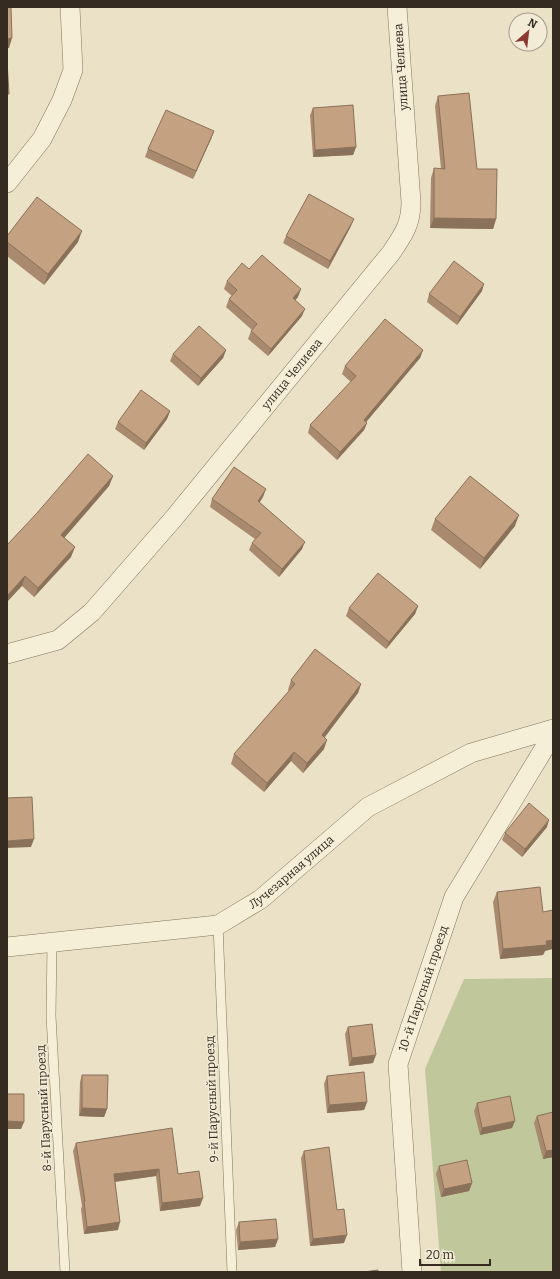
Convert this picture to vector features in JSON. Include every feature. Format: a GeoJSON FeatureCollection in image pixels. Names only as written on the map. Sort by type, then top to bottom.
{"type":"FeatureCollection","features":[{"type":"Feature","properties":{"kind":"street"},"geometry":{"type":"LineString","coordinates":[[7,183],[42,139],[62,100],[73,70],[70,7]]}},
{"type":"Feature","properties":{"kind":"street","name":"улица Челиева"},"geometry":{"type":"LineString","coordinates":[[7,654],[58,640],[92,612],[174,518],[386,259],[405,232],[411,217],[411,202],[397,7]]}},
{"type":"Feature","properties":{"kind":"street","name":"Лучезарная улица"},"geometry":{"type":"LineString","coordinates":[[7,947],[218,925],[261,898],[368,807],[471,753],[553,729]]}},
{"type":"Feature","properties":{"kind":"street","name":"10-й Парусный проезд"},"geometry":{"type":"LineString","coordinates":[[412,1272],[398,1064],[454,897],[553,734]]}},
{"type":"Feature","properties":{"kind":"lane","name":"9-й Парусный проезд"},"geometry":{"type":"LineString","coordinates":[[218,925],[232,1272]]}},
{"type":"Feature","properties":{"kind":"lane","name":"8-й Парусный проезд"},"geometry":{"type":"LineString","coordinates":[[52,942],[51,1016],[65,1272]]}},
{"type":"Feature","properties":{"kind":"green space"},"geometry":{"type":"Polygon","coordinates":[[[553,978],[553,1272],[441,1272],[425,1069],[464,979],[553,978]]]}},
{"type":"Feature","properties":{"kind":"building"},"geometry":{"type":"Polygon","coordinates":[[[7,7],[11,7],[12,38],[7,39],[7,7]]]}},
{"type":"Feature","properties":{"kind":"building"},"geometry":{"type":"Polygon","coordinates":[[[7,61],[9,94],[7,94],[7,61]]]}},
{"type":"Feature","properties":{"kind":"building"},"geometry":{"type":"Polygon","coordinates":[[[469,93],[477,169],[497,169],[496,219],[434,218],[434,168],[445,169],[438,96],[469,93]]]}},
{"type":"Feature","properties":{"kind":"building"},"geometry":{"type":"Polygon","coordinates":[[[353,105],[356,147],[315,150],[313,108],[353,105]]]}},
{"type":"Feature","properties":{"kind":"building"},"geometry":{"type":"Polygon","coordinates":[[[166,110],[214,131],[196,171],[148,149],[166,110]]]}},
{"type":"Feature","properties":{"kind":"building"},"geometry":{"type":"Polygon","coordinates":[[[309,194],[354,219],[330,261],[286,236],[309,194]]]}},
{"type":"Feature","properties":{"kind":"building"},"geometry":{"type":"Polygon","coordinates":[[[37,197],[82,231],[48,274],[7,242],[7,236],[37,197]]]}},
{"type":"Feature","properties":{"kind":"building"},"geometry":{"type":"Polygon","coordinates":[[[262,255],[301,289],[293,298],[305,309],[271,349],[251,331],[257,324],[229,299],[237,290],[227,281],[242,263],[249,269],[262,255]]]}},
{"type":"Feature","properties":{"kind":"building"},"geometry":{"type":"Polygon","coordinates":[[[454,261],[484,284],[460,317],[429,294],[454,261]]]}},
{"type":"Feature","properties":{"kind":"building"},"geometry":{"type":"Polygon","coordinates":[[[385,319],[423,350],[364,420],[367,423],[340,452],[310,425],[356,376],[345,366],[385,319]]]}},
{"type":"Feature","properties":{"kind":"building"},"geometry":{"type":"Polygon","coordinates":[[[199,326],[226,350],[201,378],[173,354],[199,326]]]}},
{"type":"Feature","properties":{"kind":"building"},"geometry":{"type":"Polygon","coordinates":[[[141,390],[170,411],[146,443],[118,422],[141,390]]]}},
{"type":"Feature","properties":{"kind":"building"},"geometry":{"type":"Polygon","coordinates":[[[88,454],[113,476],[61,535],[75,547],[38,588],[25,576],[7,596],[7,545],[88,454]]]}},
{"type":"Feature","properties":{"kind":"building"},"geometry":{"type":"Polygon","coordinates":[[[234,467],[266,489],[258,501],[305,542],[282,569],[252,543],[261,533],[212,499],[234,467]]]}},
{"type":"Feature","properties":{"kind":"building"},"geometry":{"type":"Polygon","coordinates":[[[470,476],[519,515],[484,558],[435,519],[470,476]]]}},
{"type":"Feature","properties":{"kind":"building"},"geometry":{"type":"Polygon","coordinates":[[[378,573],[418,606],[389,642],[349,608],[378,573]]]}},
{"type":"Feature","properties":{"kind":"building"},"geometry":{"type":"Polygon","coordinates":[[[315,649],[361,684],[322,735],[327,740],[307,763],[294,752],[267,783],[234,754],[295,684],[291,680],[315,649]]]}},
{"type":"Feature","properties":{"kind":"building"},"geometry":{"type":"Polygon","coordinates":[[[32,797],[34,839],[7,841],[7,798],[32,797]]]}},
{"type":"Feature","properties":{"kind":"building"},"geometry":{"type":"Polygon","coordinates":[[[529,803],[549,820],[525,849],[505,833],[529,803]]]}},
{"type":"Feature","properties":{"kind":"building"},"geometry":{"type":"Polygon","coordinates":[[[540,887],[543,912],[553,910],[553,940],[546,941],[547,945],[503,949],[497,892],[540,887]]]}},
{"type":"Feature","properties":{"kind":"building"},"geometry":{"type":"Polygon","coordinates":[[[372,1024],[376,1055],[352,1058],[348,1027],[372,1024]]]}},
{"type":"Feature","properties":{"kind":"building"},"geometry":{"type":"Polygon","coordinates":[[[364,1072],[367,1102],[329,1105],[327,1076],[364,1072]]]}},
{"type":"Feature","properties":{"kind":"building"},"geometry":{"type":"Polygon","coordinates":[[[82,1075],[108,1075],[107,1109],[82,1108],[82,1075]]]}},
{"type":"Feature","properties":{"kind":"building"},"geometry":{"type":"Polygon","coordinates":[[[7,1094],[24,1094],[24,1122],[7,1121],[7,1094]]]}},
{"type":"Feature","properties":{"kind":"building"},"geometry":{"type":"Polygon","coordinates":[[[510,1096],[515,1121],[482,1128],[477,1103],[510,1096]]]}},
{"type":"Feature","properties":{"kind":"building"},"geometry":{"type":"Polygon","coordinates":[[[553,1112],[553,1150],[546,1151],[537,1116],[553,1112]]]}},
{"type":"Feature","properties":{"kind":"building"},"geometry":{"type":"Polygon","coordinates":[[[172,1128],[178,1174],[199,1171],[203,1198],[162,1203],[159,1169],[114,1174],[120,1222],[87,1227],[85,1201],[76,1143],[172,1128]]]}},
{"type":"Feature","properties":{"kind":"building"},"geometry":{"type":"Polygon","coordinates":[[[329,1147],[337,1210],[344,1209],[347,1235],[313,1239],[304,1151],[329,1147]]]}},
{"type":"Feature","properties":{"kind":"building"},"geometry":{"type":"Polygon","coordinates":[[[467,1160],[472,1183],[444,1189],[439,1166],[467,1160]]]}},
{"type":"Feature","properties":{"kind":"building"},"geometry":{"type":"Polygon","coordinates":[[[276,1219],[278,1239],[240,1242],[239,1222],[276,1219]]]}},
{"type":"Feature","properties":{"kind":"building"},"geometry":{"type":"Polygon","coordinates":[[[378,1270],[378,1272],[364,1272],[378,1270]]]}}]}
